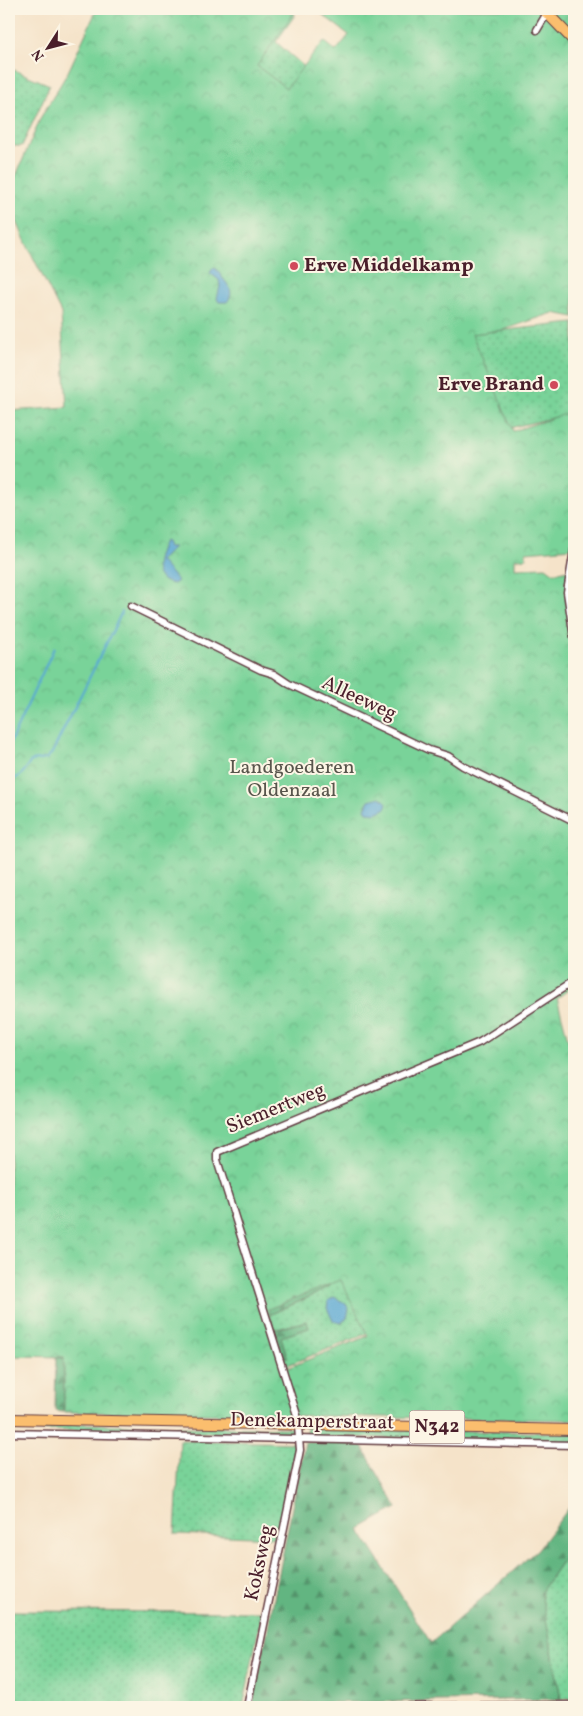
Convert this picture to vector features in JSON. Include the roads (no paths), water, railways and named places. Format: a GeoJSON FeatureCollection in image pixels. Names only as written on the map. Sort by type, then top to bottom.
{"type":"FeatureCollection","features":[{"type":"Feature","properties":{"kind":"main road"},"geometry":{"type":"LineString","coordinates":[[545,11],[574,41]]}},
{"type":"Feature","properties":{"kind":"main road","name":"Denekamperstraat"},"geometry":{"type":"LineString","coordinates":[[10,1419],[574,1430]]}},
{"type":"Feature","properties":{"kind":"street"},"geometry":{"type":"LineString","coordinates":[[537,30],[545,11]]}},
{"type":"Feature","properties":{"kind":"street"},"geometry":{"type":"LineString","coordinates":[[574,550],[566,592],[574,638]]}},
{"type":"Feature","properties":{"kind":"street","name":"Alleeweg"},"geometry":{"type":"LineString","coordinates":[[131,606],[261,670],[272,673],[289,684],[429,750],[448,756],[463,766],[574,821]]}},
{"type":"Feature","properties":{"kind":"street","name":"Siemertweg"},"geometry":{"type":"LineString","coordinates":[[299,1425],[216,1160],[217,1152],[480,1042],[574,981]]}},
{"type":"Feature","properties":{"kind":"street","name":"Denekamperstraat"},"geometry":{"type":"LineString","coordinates":[[10,1419],[9,1433],[574,1445]]}},
{"type":"Feature","properties":{"kind":"street"},"geometry":{"type":"LineString","coordinates":[[169,1436],[170,1422]]}},
{"type":"Feature","properties":{"kind":"street","name":"Koksweg"},"geometry":{"type":"LineString","coordinates":[[247,1707],[300,1450],[299,1425]]}},
{"type":"Feature","properties":{"kind":"street"},"geometry":{"type":"LineString","coordinates":[[362,1707],[574,1705]]}},
{"type":"Feature","properties":{"kind":"water"},"geometry":{"type":"Polygon","coordinates":[[[213,268],[217,269],[230,289],[231,293],[227,302],[219,302],[217,299],[220,286],[219,280],[210,273],[213,268]]]}},
{"type":"Feature","properties":{"kind":"water"},"geometry":{"type":"Polygon","coordinates":[[[164,541],[168,547],[174,547],[160,561],[178,581],[174,584],[166,582],[157,573],[157,561],[164,541]]]}},
{"type":"Feature","properties":{"kind":"water"},"geometry":{"type":"Polygon","coordinates":[[[381,797],[387,803],[385,809],[376,813],[367,812],[365,809],[369,800],[381,797]]]}},
{"type":"Feature","properties":{"kind":"water"},"geometry":{"type":"Polygon","coordinates":[[[334,1297],[345,1303],[349,1309],[347,1318],[341,1323],[333,1321],[327,1308],[328,1301],[334,1297]]]}},
{"type":"Feature","properties":{"kind":"waterway"},"geometry":{"type":"LineString","coordinates":[[9,781],[17,778],[31,761],[46,759],[52,753],[122,612]]}},
{"type":"Feature","properties":{"kind":"waterway"},"geometry":{"type":"LineString","coordinates":[[9,745],[54,648]]}},
{"type":"Feature","properties":{"kind":"place","name":"Erve Middelkamp"},"geometry":{"type":"Point","coordinates":[294,266]}},
{"type":"Feature","properties":{"kind":"place","name":"Erve Brand"},"geometry":{"type":"Point","coordinates":[554,385]}},
{"type":"Feature","properties":{"kind":"park label","name":"Landgoederen Oldenzaal"},"geometry":{"type":"Point","coordinates":[292,780]}}]}
